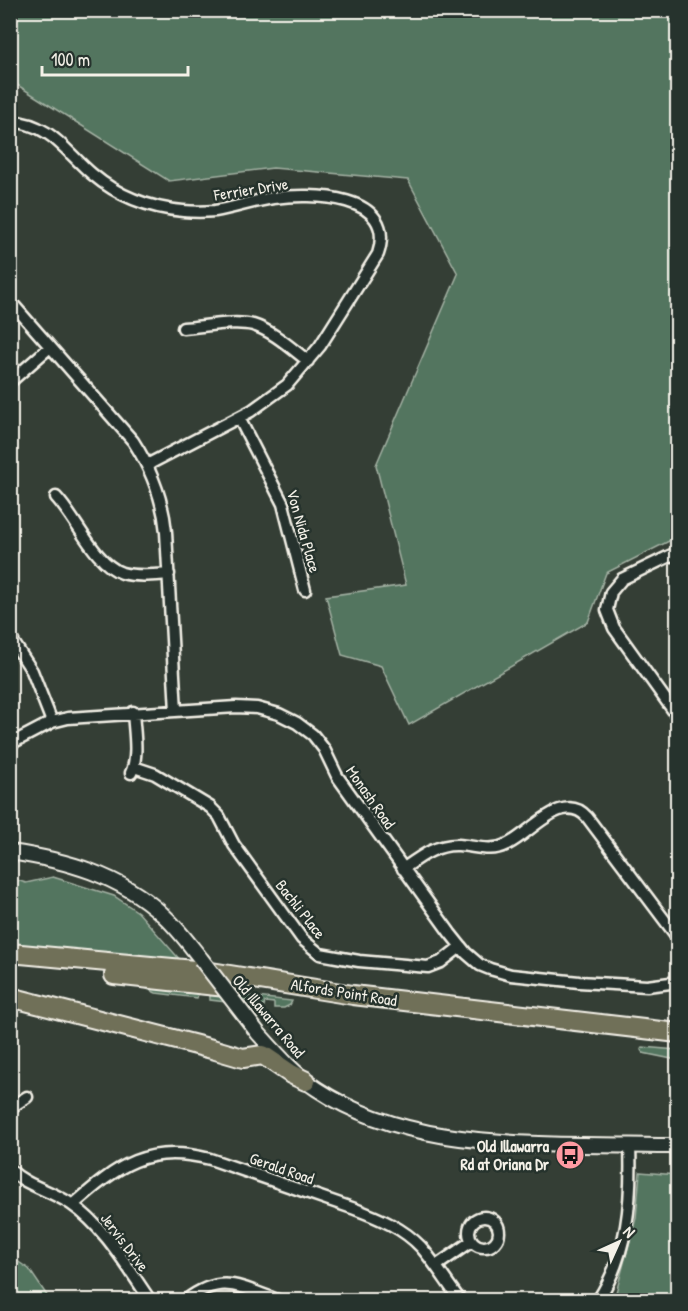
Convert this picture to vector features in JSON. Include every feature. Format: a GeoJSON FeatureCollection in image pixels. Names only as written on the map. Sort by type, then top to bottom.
{"type":"FeatureCollection","features":[{"type":"Feature","properties":{"kind":"highway","name":"Alfords Point Road"},"geometry":{"type":"LineString","coordinates":[[10,953],[205,971],[353,995],[678,1033]]}},
{"type":"Feature","properties":{"kind":"highway","name":"Alfords Point Road"},"geometry":{"type":"LineString","coordinates":[[10,964],[247,989],[347,1004],[678,1044]]}},
{"type":"Feature","properties":{"kind":"highway"},"geometry":{"type":"LineString","coordinates":[[10,997],[232,1056],[247,1058],[263,1055],[306,1081]]}},
{"type":"Feature","properties":{"kind":"street","name":"Ferrier Drive"},"geometry":{"type":"LineString","coordinates":[[10,121],[28,124],[49,133],[86,169],[110,188],[150,206],[204,212],[272,198],[305,196],[352,202],[369,211],[381,232],[378,254],[308,361],[280,391],[239,418],[147,465]]}},
{"type":"Feature","properties":{"kind":"street"},"geometry":{"type":"LineString","coordinates":[[10,301],[124,431],[147,465],[163,510],[169,574],[176,711]]}},
{"type":"Feature","properties":{"kind":"street"},"geometry":{"type":"LineString","coordinates":[[183,328],[240,324],[254,326],[267,331],[308,361]]}},
{"type":"Feature","properties":{"kind":"street"},"geometry":{"type":"LineString","coordinates":[[10,382],[50,347]]}},
{"type":"Feature","properties":{"kind":"street","name":"Von Nida Place"},"geometry":{"type":"LineString","coordinates":[[239,418],[283,504],[305,590]]}},
{"type":"Feature","properties":{"kind":"street"},"geometry":{"type":"LineString","coordinates":[[56,497],[100,556],[111,567],[131,575],[169,574]]}},
{"type":"Feature","properties":{"kind":"street"},"geometry":{"type":"LineString","coordinates":[[678,552],[618,582],[609,597],[607,610],[614,628],[678,717]]}},
{"type":"Feature","properties":{"kind":"street"},"geometry":{"type":"LineString","coordinates":[[10,637],[32,671],[52,722]]}},
{"type":"Feature","properties":{"kind":"street","name":"Monash Road"},"geometry":{"type":"LineString","coordinates":[[10,744],[52,722],[87,715],[236,707],[257,708],[279,714],[306,729],[319,742],[337,776],[403,869],[460,947],[480,964],[511,975],[579,982],[647,986],[678,982]]}},
{"type":"Feature","properties":{"kind":"street","name":"Bachli Place"},"geometry":{"type":"LineString","coordinates":[[133,712],[135,747],[132,770],[155,774],[210,807],[219,816],[228,835],[302,939],[320,954],[335,958],[420,968],[436,965],[460,947]]}},
{"type":"Feature","properties":{"kind":"street"},"geometry":{"type":"LineString","coordinates":[[403,869],[427,853],[441,847],[458,845],[486,849],[502,847],[516,840],[559,809],[571,807],[582,812],[678,938]]}},
{"type":"Feature","properties":{"kind":"street","name":"Old Illawarra Road"},"geometry":{"type":"LineString","coordinates":[[10,852],[91,871],[138,895],[164,915],[258,1033],[291,1068],[329,1096],[358,1111],[425,1131],[478,1141],[529,1145],[678,1146]]}},
{"type":"Feature","properties":{"kind":"street"},"geometry":{"type":"LineString","coordinates":[[10,1108],[27,1097]]}},
{"type":"Feature","properties":{"kind":"street"},"geometry":{"type":"LineString","coordinates":[[598,1300],[616,1269],[625,1235],[630,1190],[630,1146]]}},
{"type":"Feature","properties":{"kind":"street","name":"Gerald Road"},"geometry":{"type":"LineString","coordinates":[[73,1205],[113,1173],[138,1159],[161,1153],[186,1153],[210,1159],[377,1218],[400,1230],[414,1240],[460,1300]]}},
{"type":"Feature","properties":{"kind":"street","name":"Jervis Drive"},"geometry":{"type":"LineString","coordinates":[[10,1170],[24,1180],[73,1205],[93,1222],[150,1300]]}},
{"type":"Feature","properties":{"kind":"street"},"geometry":{"type":"LineString","coordinates":[[436,1266],[472,1241]]}},
{"type":"Feature","properties":{"kind":"street"},"geometry":{"type":"LineString","coordinates":[[186,1300],[211,1285],[225,1284],[278,1300]]}},
{"type":"Feature","properties":{"kind":"green space"},"geometry":{"type":"Polygon","coordinates":[[[11,10],[677,11],[677,537],[606,573],[588,622],[409,725],[381,666],[342,655],[326,596],[406,585],[376,465],[458,274],[408,180],[273,168],[169,181],[11,81],[11,10]]]}},
{"type":"Feature","properties":{"kind":"green space"},"geometry":{"type":"Polygon","coordinates":[[[53,877],[114,896],[138,912],[182,962],[110,953],[11,945],[10,878],[26,883],[53,877]]]}},
{"type":"Feature","properties":{"kind":"green space"},"geometry":{"type":"Polygon","coordinates":[[[159,986],[292,1001],[284,1008],[274,1008],[274,1003],[265,1002],[264,1006],[255,1005],[255,1001],[244,1000],[243,1004],[210,1000],[210,995],[198,994],[197,998],[156,993],[147,989],[159,986]]]}},
{"type":"Feature","properties":{"kind":"green space"},"geometry":{"type":"Polygon","coordinates":[[[642,1047],[677,1050],[677,1060],[643,1053],[642,1047]]]}},
{"type":"Feature","properties":{"kind":"green space"},"geometry":{"type":"Polygon","coordinates":[[[640,1172],[677,1175],[677,1300],[614,1300],[636,1218],[640,1172]]]}},
{"type":"Feature","properties":{"kind":"green space"},"geometry":{"type":"Polygon","coordinates":[[[11,1257],[29,1269],[50,1300],[11,1300],[11,1257]]]}},
{"type":"Feature","properties":{"kind":"place","name":"Old Illawarra Rd at Oriana Dr"},"geometry":{"type":"Point","coordinates":[570,1155]}}]}
